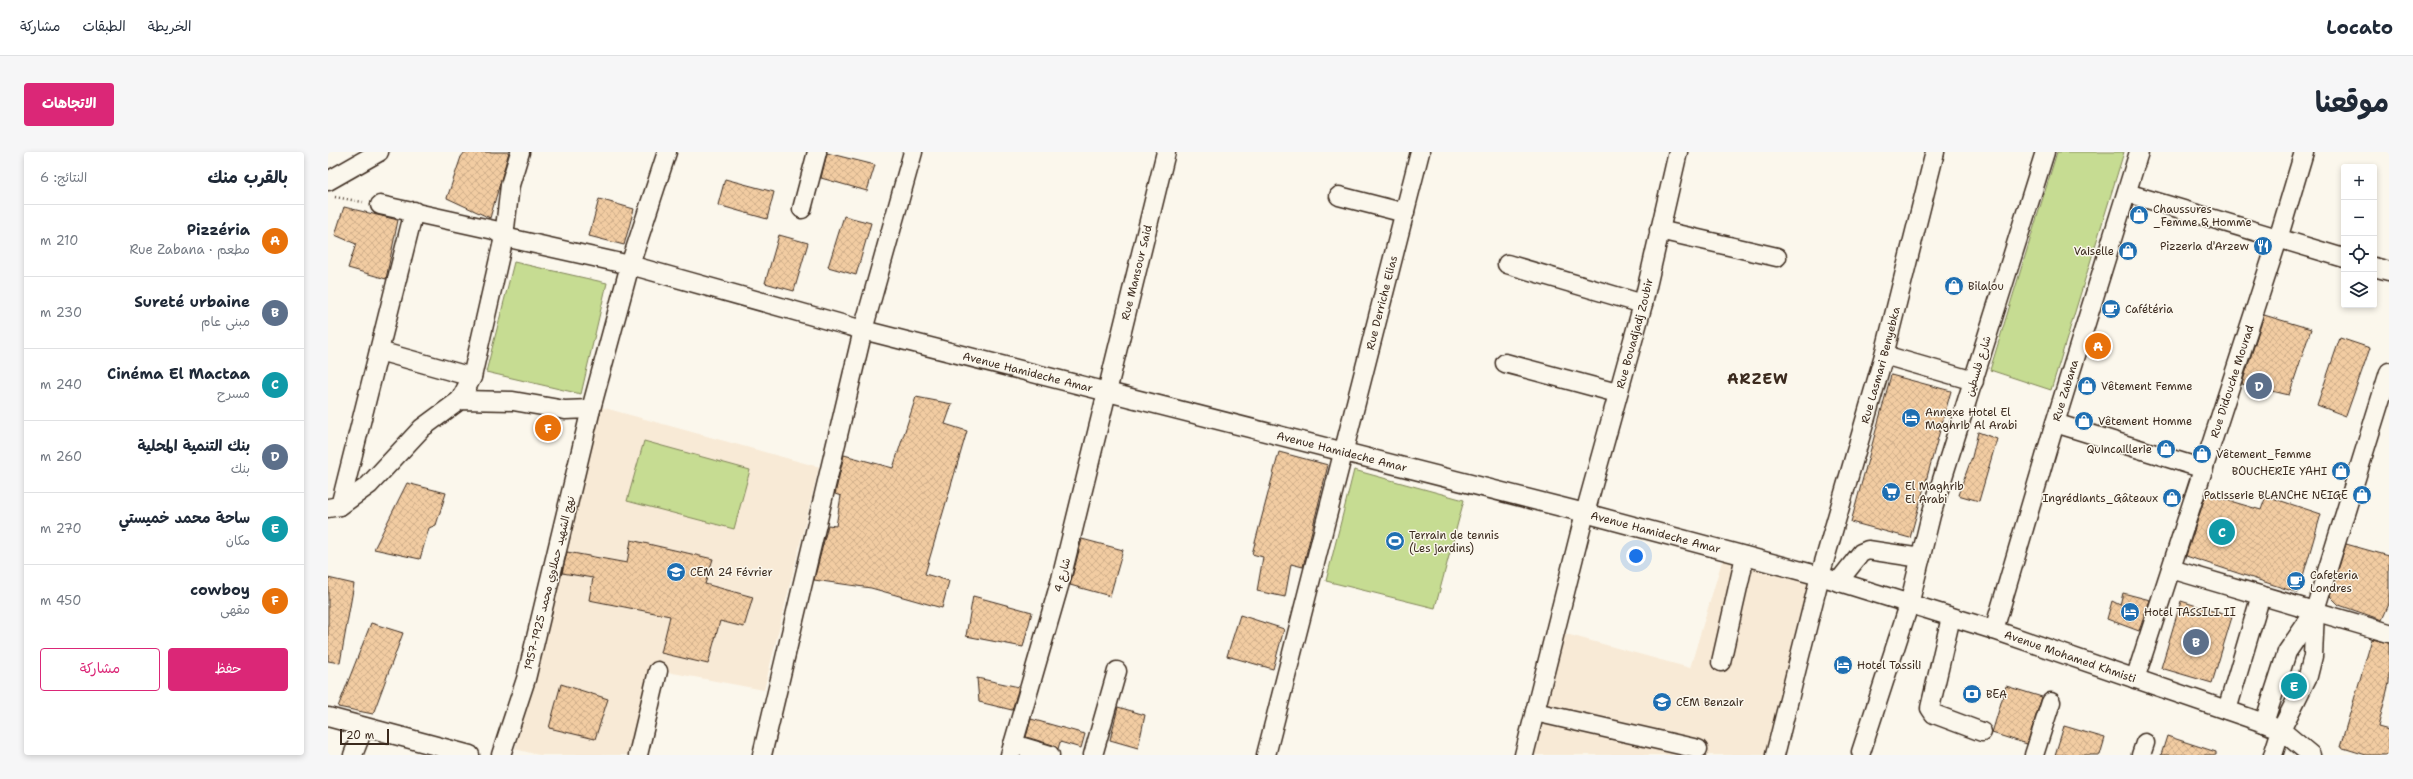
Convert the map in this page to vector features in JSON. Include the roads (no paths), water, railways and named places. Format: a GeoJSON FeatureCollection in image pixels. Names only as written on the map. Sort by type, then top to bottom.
{"type":"FeatureCollection","features":[{"type":"Feature","properties":{"kind":"street"},"geometry":{"type":"LineString","coordinates":[[328,181],[379,152]]}},
{"type":"Feature","properties":{"kind":"street"},"geometry":{"type":"LineString","coordinates":[[334,507],[369,485],[422,428],[460,400],[472,377],[504,237],[510,185],[520,152]]}},
{"type":"Feature","properties":{"kind":"street","name":"نهج الشهيد حملاوي محمد 1925-1957"},"geometry":{"type":"LineString","coordinates":[[501,755],[526,679],[591,409],[630,265],[667,152]]}},
{"type":"Feature","properties":{"kind":"street"},"geometry":{"type":"LineString","coordinates":[[802,209],[816,152]]}},
{"type":"Feature","properties":{"kind":"street"},"geometry":{"type":"LineString","coordinates":[[762,755],[863,330],[913,152]]}},
{"type":"Feature","properties":{"kind":"street","name":"Rue Mansour Said"},"geometry":{"type":"LineString","coordinates":[[1108,393],[1166,152]]}},
{"type":"Feature","properties":{"kind":"street","name":"Rue Derriche Elias"},"geometry":{"type":"LineString","coordinates":[[1266,755],[1420,152]]}},
{"type":"Feature","properties":{"kind":"street","name":"Rue Bouadjadj Zoubir"},"geometry":{"type":"LineString","coordinates":[[1524,755],[1585,513],[1617,393],[1643,304],[1678,152]]}},
{"type":"Feature","properties":{"kind":"street","name":"Rue Lasmari Benyebka"},"geometry":{"type":"LineString","coordinates":[[1775,755],[1820,576],[1884,354],[1935,152]]}},
{"type":"Feature","properties":{"kind":"street","name":"شارع فلسطين"},"geometry":{"type":"LineString","coordinates":[[1861,752],[1909,605],[1931,515],[2045,152]]}},
{"type":"Feature","properties":{"kind":"street","name":"Rue Zabana"},"geometry":{"type":"LineString","coordinates":[[1994,630],[2055,423],[2139,152]]}},
{"type":"Feature","properties":{"kind":"street","name":"Rue Didouche Mourad"},"geometry":{"type":"LineString","coordinates":[[2135,679],[2278,239],[2304,152]]}},
{"type":"Feature","properties":{"kind":"street"},"geometry":{"type":"LineString","coordinates":[[2127,193],[2341,257]]}},
{"type":"Feature","properties":{"kind":"street"},"geometry":{"type":"LineString","coordinates":[[1339,196],[1405,213]]}},
{"type":"Feature","properties":{"kind":"street","name":"Avenue Hamideche Amar"},"geometry":{"type":"LineString","coordinates":[[380,205],[414,211],[494,230],[504,237],[630,265],[863,330],[1585,513],[1820,576]]}},
{"type":"Feature","properties":{"kind":"street"},"geometry":{"type":"LineString","coordinates":[[334,507],[379,351],[414,211]]}},
{"type":"Feature","properties":{"kind":"street"},"geometry":{"type":"LineString","coordinates":[[1659,230],[1777,257]]}},
{"type":"Feature","properties":{"kind":"street"},"geometry":{"type":"LineString","coordinates":[[1507,264],[1643,304]]}},
{"type":"Feature","properties":{"kind":"street"},"geometry":{"type":"LineString","coordinates":[[2377,268],[2389,271]]}},
{"type":"Feature","properties":{"kind":"street"},"geometry":{"type":"LineString","coordinates":[[379,351],[472,377]]}},
{"type":"Feature","properties":{"kind":"street"},"geometry":{"type":"LineString","coordinates":[[1884,354],[1974,381]]}},
{"type":"Feature","properties":{"kind":"street"},"geometry":{"type":"LineString","coordinates":[[1505,363],[1617,393]]}},
{"type":"Feature","properties":{"kind":"street"},"geometry":{"type":"LineString","coordinates":[[2273,755],[2281,730],[2308,676],[2313,656],[2315,610],[2389,372]]}},
{"type":"Feature","properties":{"kind":"street","name":"شارع 4"},"geometry":{"type":"LineString","coordinates":[[1011,749],[1046,633],[1108,393]]}},
{"type":"Feature","properties":{"kind":"street"},"geometry":{"type":"LineString","coordinates":[[460,400],[513,401],[565,410],[591,409]]}},
{"type":"Feature","properties":{"kind":"street"},"geometry":{"type":"LineString","coordinates":[[2055,423],[2204,469]]}},
{"type":"Feature","properties":{"kind":"street"},"geometry":{"type":"LineString","coordinates":[[1838,582],[1861,553],[1868,550],[1921,558]]}},
{"type":"Feature","properties":{"kind":"street"},"geometry":{"type":"LineString","coordinates":[[1721,662],[1745,556]]}},
{"type":"Feature","properties":{"kind":"street"},"geometry":{"type":"LineString","coordinates":[[2171,569],[2315,610],[2389,633]]}},
{"type":"Feature","properties":{"kind":"street","name":"Avenue Mohamed Khmisti"},"geometry":{"type":"LineString","coordinates":[[1820,576],[1909,605],[1994,630],[2264,723],[2281,730],[2311,755]]}},
{"type":"Feature","properties":{"kind":"street"},"geometry":{"type":"LineString","coordinates":[[2227,710],[2261,595]]}},
{"type":"Feature","properties":{"kind":"street"},"geometry":{"type":"LineString","coordinates":[[2264,723],[2287,652],[2315,610]]}},
{"type":"Feature","properties":{"kind":"street"},"geometry":{"type":"LineString","coordinates":[[1951,617],[1930,708],[1934,714],[1982,732]]}},
{"type":"Feature","properties":{"kind":"street"},"geometry":{"type":"LineString","coordinates":[[638,755],[658,671]]}},
{"type":"Feature","properties":{"kind":"street"},"geometry":{"type":"LineString","coordinates":[[1093,755],[1117,671]]}},
{"type":"Feature","properties":{"kind":"street"},"geometry":{"type":"LineString","coordinates":[[2034,755],[2051,702]]}},
{"type":"Feature","properties":{"kind":"street"},"geometry":{"type":"LineString","coordinates":[[1535,712],[1698,749]]}},
{"type":"Feature","properties":{"kind":"street"},"geometry":{"type":"LineString","coordinates":[[328,717],[470,755]]}},
{"type":"Feature","properties":{"kind":"street"},"geometry":{"type":"LineString","coordinates":[[353,755],[364,727]]}},
{"type":"Feature","properties":{"kind":"street"},"geometry":{"type":"LineString","coordinates":[[1011,749],[1050,755]]}},
{"type":"Feature","properties":{"kind":"place","name":"Chaussures _Femme & Homme"},"geometry":{"type":"Point","coordinates":[2139,215]}},
{"type":"Feature","properties":{"kind":"place","name":"Pizzeria d'Arzew"},"geometry":{"type":"Point","coordinates":[2263,246]}},
{"type":"Feature","properties":{"kind":"place","name":"Vaiselle"},"geometry":{"type":"Point","coordinates":[2128,251]}},
{"type":"Feature","properties":{"kind":"place","name":"Bilalou"},"geometry":{"type":"Point","coordinates":[1954,286]}},
{"type":"Feature","properties":{"kind":"place","name":"Cafétéria"},"geometry":{"type":"Point","coordinates":[2111,309]}},
{"type":"Feature","properties":{"kind":"place","name":"Pizzéria"},"geometry":{"type":"Point","coordinates":[2098,346]}},
{"type":"Feature","properties":{"kind":"place","name":"Vêtement Femme"},"geometry":{"type":"Point","coordinates":[2087,386]}},
{"type":"Feature","properties":{"kind":"place","name":"بنك التنمية المحلية"},"geometry":{"type":"Point","coordinates":[2259,386]}},
{"type":"Feature","properties":{"kind":"place","name":"Annexe Hotel El Maghrib Al Arabi"},"geometry":{"type":"Point","coordinates":[1911,418]}},
{"type":"Feature","properties":{"kind":"place","name":"Vêtement Homme"},"geometry":{"type":"Point","coordinates":[2084,421]}},
{"type":"Feature","properties":{"kind":"place","name":"cowboy"},"geometry":{"type":"Point","coordinates":[548,428]}},
{"type":"Feature","properties":{"kind":"place","name":"Quincaillerie"},"geometry":{"type":"Point","coordinates":[2166,449]}},
{"type":"Feature","properties":{"kind":"place","name":"Vêtement_Femme"},"geometry":{"type":"Point","coordinates":[2202,454]}},
{"type":"Feature","properties":{"kind":"place","name":"BOUCHERIE YAHI"},"geometry":{"type":"Point","coordinates":[2341,471]}},
{"type":"Feature","properties":{"kind":"place","name":"El Maghrib El Arabi"},"geometry":{"type":"Point","coordinates":[1891,492]}},
{"type":"Feature","properties":{"kind":"place","name":"Patisserie BLANCHE NEIGE"},"geometry":{"type":"Point","coordinates":[2362,495]}},
{"type":"Feature","properties":{"kind":"place","name":"Ingrédiants_Gâteaux"},"geometry":{"type":"Point","coordinates":[2172,498]}},
{"type":"Feature","properties":{"kind":"place","name":"Cinéma El Mactaa"},"geometry":{"type":"Point","coordinates":[2222,532]}},
{"type":"Feature","properties":{"kind":"place","name":"Terrain de tennis (Les jardins)"},"geometry":{"type":"Point","coordinates":[1395,541]}},
{"type":"Feature","properties":{"kind":"place","name":"CEM 24 Février"},"geometry":{"type":"Point","coordinates":[676,572]}},
{"type":"Feature","properties":{"kind":"place","name":"Cafeteria Londres"},"geometry":{"type":"Point","coordinates":[2296,581]}},
{"type":"Feature","properties":{"kind":"place","name":"Hotel TASSILI II"},"geometry":{"type":"Point","coordinates":[2130,612]}},
{"type":"Feature","properties":{"kind":"place","name":"Sureté urbaine"},"geometry":{"type":"Point","coordinates":[2196,642]}},
{"type":"Feature","properties":{"kind":"place","name":"Hotel Tassili"},"geometry":{"type":"Point","coordinates":[1843,665]}},
{"type":"Feature","properties":{"kind":"place","name":"ساحة محمد خميستي"},"geometry":{"type":"Point","coordinates":[2294,686]}},
{"type":"Feature","properties":{"kind":"place","name":"BEA"},"geometry":{"type":"Point","coordinates":[1972,694]}},
{"type":"Feature","properties":{"kind":"place","name":"CEM Benzair"},"geometry":{"type":"Point","coordinates":[1662,702]}},
{"type":"Feature","properties":{"kind":"district","name":"ARZEW"},"geometry":{"type":"Point","coordinates":[1758,379]}}]}
